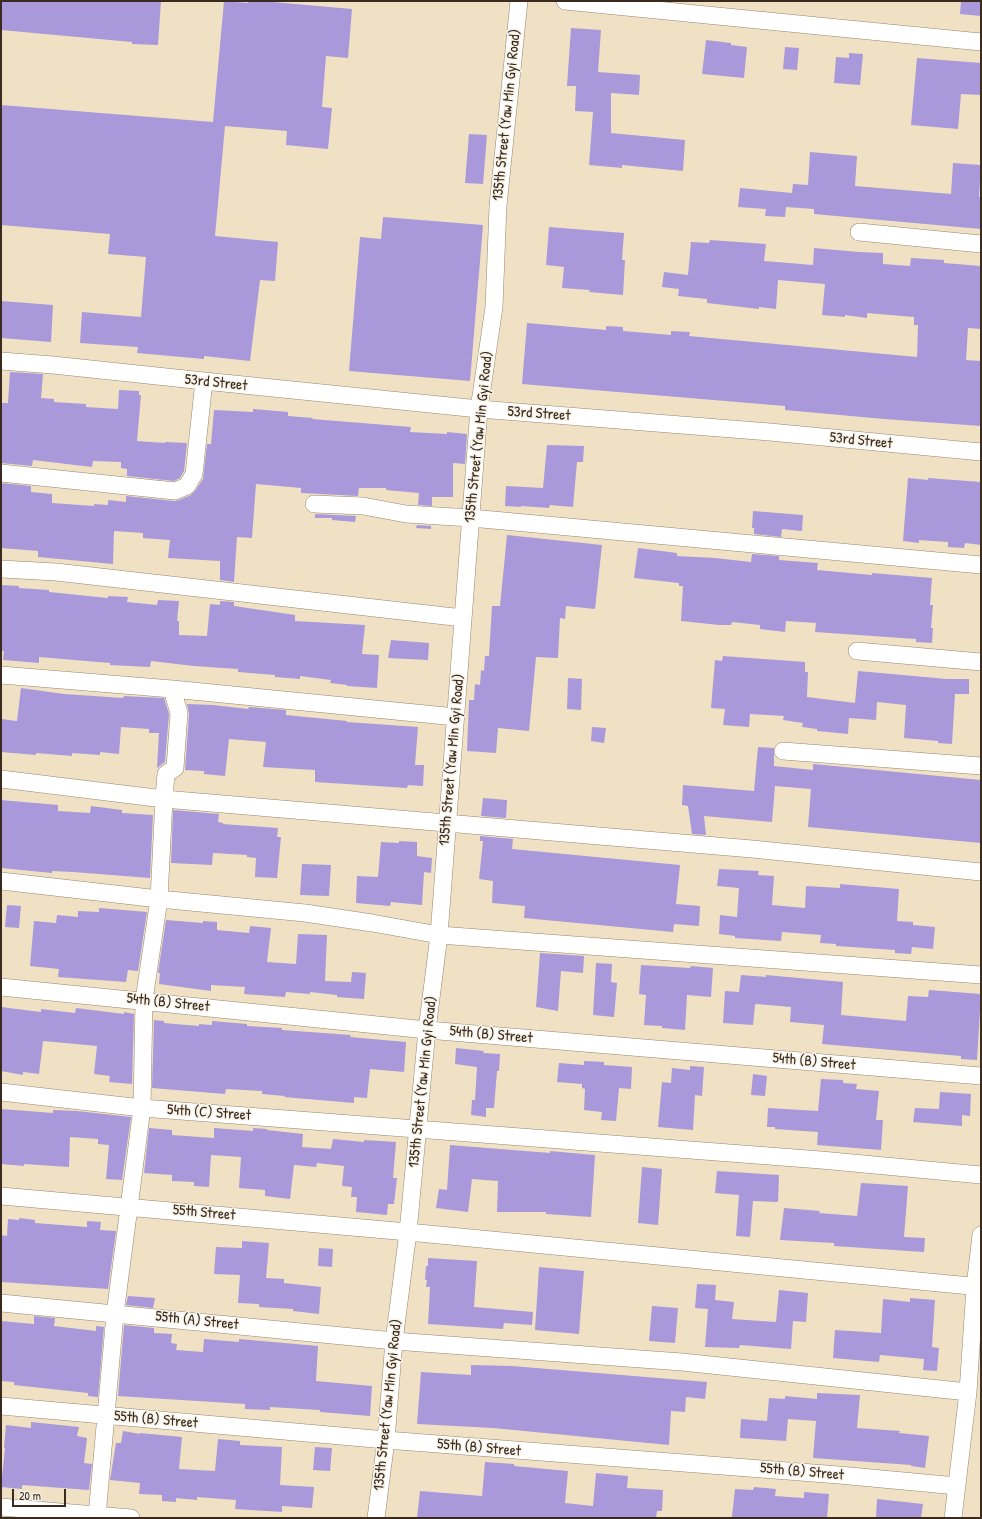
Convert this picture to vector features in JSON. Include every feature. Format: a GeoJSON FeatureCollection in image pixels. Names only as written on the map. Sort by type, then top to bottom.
{"type":"FeatureCollection","features":[{"type":"Feature","properties":{"kind":"street","name":"135th Street (Yaw Min Gyi Road)"},"geometry":{"type":"LineString","coordinates":[[376,1518],[386,1440],[394,1341],[408,1232],[427,1030],[439,935],[446,824],[456,717],[479,409],[494,307],[498,206],[519,1]]}},
{"type":"Feature","properties":{"kind":"street"},"geometry":{"type":"LineString","coordinates":[[565,1],[981,42]]}},
{"type":"Feature","properties":{"kind":"street"},"geometry":{"type":"LineString","coordinates":[[859,232],[981,244]]}},
{"type":"Feature","properties":{"kind":"street","name":"53rd Street"},"geometry":{"type":"LineString","coordinates":[[1,361],[53,365],[204,382],[479,409],[770,432],[981,452]]}},
{"type":"Feature","properties":{"kind":"street"},"geometry":{"type":"LineString","coordinates":[[1,473],[175,491],[187,486],[194,474],[204,382]]}},
{"type":"Feature","properties":{"kind":"street"},"geometry":{"type":"LineString","coordinates":[[314,504],[363,506],[406,514],[471,518],[981,565]]}},
{"type":"Feature","properties":{"kind":"street"},"geometry":{"type":"LineString","coordinates":[[1,569],[56,572],[463,618]]}},
{"type":"Feature","properties":{"kind":"street"},"geometry":{"type":"LineString","coordinates":[[857,651],[981,662]]}},
{"type":"Feature","properties":{"kind":"street"},"geometry":{"type":"LineString","coordinates":[[1,675],[172,689],[456,717]]}},
{"type":"Feature","properties":{"kind":"street"},"geometry":{"type":"LineString","coordinates":[[97,1516],[116,1314],[142,1108],[144,1000],[159,899],[166,774],[175,768],[179,713],[172,689]]}},
{"type":"Feature","properties":{"kind":"street"},"geometry":{"type":"LineString","coordinates":[[783,751],[981,766]]}},
{"type":"Feature","properties":{"kind":"street"},"geometry":{"type":"LineString","coordinates":[[1,779],[164,799],[752,849],[981,872]]}},
{"type":"Feature","properties":{"kind":"street"},"geometry":{"type":"LineString","coordinates":[[1,881],[159,899],[305,913],[439,935],[981,975]]}},
{"type":"Feature","properties":{"kind":"street","name":"54th (B) Street"},"geometry":{"type":"LineString","coordinates":[[1,987],[144,1000],[427,1030],[981,1076]]}},
{"type":"Feature","properties":{"kind":"street","name":"54th (C) Street"},"geometry":{"type":"LineString","coordinates":[[1,1092],[142,1108],[821,1160],[981,1175]]}},
{"type":"Feature","properties":{"kind":"street","name":"55th Street"},"geometry":{"type":"LineString","coordinates":[[1,1196],[408,1232],[978,1287]]}},
{"type":"Feature","properties":{"kind":"street"},"geometry":{"type":"LineString","coordinates":[[953,1518],[968,1392],[978,1287],[981,1235]]}},
{"type":"Feature","properties":{"kind":"street","name":"55th (A) Street"},"geometry":{"type":"LineString","coordinates":[[1,1303],[394,1341],[682,1362],[968,1392]]}},
{"type":"Feature","properties":{"kind":"street","name":"55th (B) Street"},"geometry":{"type":"LineString","coordinates":[[1,1406],[386,1440],[839,1475],[957,1486]]}},
{"type":"Feature","properties":{"kind":"street"},"geometry":{"type":"LineString","coordinates":[[1,1507],[131,1518]]}},
{"type":"Feature","properties":{"kind":"building"},"geometry":{"type":"Polygon","coordinates":[[[1,1],[161,1],[158,45],[132,44],[132,42],[1,30],[1,1]]]}},
{"type":"Feature","properties":{"kind":"building"},"geometry":{"type":"Polygon","coordinates":[[[224,1],[248,3],[249,1],[261,1],[352,9],[348,58],[326,56],[322,107],[332,108],[328,149],[286,145],[287,131],[225,126],[215,236],[278,242],[275,281],[260,280],[250,361],[204,356],[204,359],[137,353],[138,347],[80,343],[82,312],[141,317],[146,257],[108,254],[110,234],[1,225],[1,105],[213,122],[224,1]]]}},
{"type":"Feature","properties":{"kind":"building"},"geometry":{"type":"Polygon","coordinates":[[[961,1],[981,1],[981,16],[960,14],[961,1]]]}},
{"type":"Feature","properties":{"kind":"building"},"geometry":{"type":"Polygon","coordinates":[[[571,28],[601,30],[598,72],[640,75],[639,95],[611,93],[611,133],[685,140],[683,171],[622,165],[622,168],[589,165],[593,112],[575,111],[576,86],[567,86],[571,28]]]}},
{"type":"Feature","properties":{"kind":"building"},"geometry":{"type":"Polygon","coordinates":[[[706,40],[731,43],[731,45],[747,47],[744,78],[702,74],[706,40]]]}},
{"type":"Feature","properties":{"kind":"building"},"geometry":{"type":"Polygon","coordinates":[[[785,47],[799,48],[797,70],[783,69],[785,47]]]}},
{"type":"Feature","properties":{"kind":"building"},"geometry":{"type":"Polygon","coordinates":[[[849,53],[863,54],[860,85],[834,83],[836,57],[849,58],[849,53]]]}},
{"type":"Feature","properties":{"kind":"building"},"geometry":{"type":"Polygon","coordinates":[[[917,58],[981,63],[981,95],[961,94],[958,129],[911,125],[917,58]]]}},
{"type":"Feature","properties":{"kind":"building"},"geometry":{"type":"Polygon","coordinates":[[[469,134],[487,135],[483,184],[465,183],[469,134]]]}},
{"type":"Feature","properties":{"kind":"building"},"geometry":{"type":"Polygon","coordinates":[[[810,152],[857,156],[855,186],[951,194],[953,163],[981,165],[979,197],[981,197],[981,229],[814,214],[814,209],[786,207],[785,217],[765,216],[766,209],[738,207],[740,188],[792,193],[793,184],[808,185],[810,152]]]}},
{"type":"Feature","properties":{"kind":"building"},"geometry":{"type":"Polygon","coordinates":[[[383,217],[483,225],[470,381],[349,371],[360,237],[381,239],[383,217]]]}},
{"type":"Feature","properties":{"kind":"building"},"geometry":{"type":"Polygon","coordinates":[[[549,227],[624,233],[622,260],[625,260],[623,295],[589,292],[590,290],[562,288],[564,267],[546,265],[549,227]]]}},
{"type":"Feature","properties":{"kind":"building"},"geometry":{"type":"Polygon","coordinates":[[[710,240],[766,244],[764,261],[813,265],[814,248],[883,253],[883,264],[910,266],[911,258],[944,260],[944,263],[981,266],[981,329],[968,328],[966,360],[981,361],[981,426],[785,410],[785,406],[522,384],[527,323],[606,330],[606,326],[623,327],[623,331],[671,335],[671,331],[690,332],[689,336],[917,357],[918,325],[914,325],[914,317],[867,313],[867,318],[845,315],[845,317],[822,315],[825,284],[778,280],[776,309],[759,307],[759,309],[707,303],[707,299],[678,296],[679,289],[662,287],[664,272],[688,275],[691,242],[709,243],[710,240]]]}},
{"type":"Feature","properties":{"kind":"building"},"geometry":{"type":"Polygon","coordinates":[[[1,301],[53,305],[51,342],[1,338],[1,301]]]}},
{"type":"Feature","properties":{"kind":"building"},"geometry":{"type":"Polygon","coordinates":[[[10,372],[43,374],[41,398],[54,399],[54,402],[86,404],[86,407],[118,409],[119,390],[139,391],[139,395],[141,395],[137,441],[187,443],[184,471],[180,478],[174,481],[127,476],[127,469],[121,468],[121,462],[93,461],[92,467],[33,460],[32,466],[1,463],[1,403],[8,403],[10,372]]]}},
{"type":"Feature","properties":{"kind":"building"},"geometry":{"type":"Polygon","coordinates":[[[253,409],[288,412],[288,416],[313,418],[312,419],[411,427],[410,432],[447,434],[447,432],[467,434],[465,464],[453,463],[453,497],[432,497],[432,506],[418,505],[419,493],[386,490],[386,488],[359,488],[358,496],[301,493],[301,488],[256,484],[252,538],[237,537],[234,582],[220,580],[220,561],[168,558],[170,540],[143,538],[143,533],[114,531],[113,564],[38,557],[38,551],[1,548],[1,483],[31,486],[31,492],[52,494],[52,503],[94,506],[94,504],[108,505],[108,500],[126,502],[126,496],[174,501],[179,500],[191,495],[203,479],[207,444],[211,444],[214,410],[253,412],[253,409]]]}},
{"type":"Feature","properties":{"kind":"building"},"geometry":{"type":"Polygon","coordinates":[[[547,445],[584,446],[583,462],[577,462],[573,507],[550,505],[549,508],[505,506],[506,486],[543,488],[547,445]]]}},
{"type":"Feature","properties":{"kind":"building"},"geometry":{"type":"Polygon","coordinates":[[[908,478],[981,482],[981,545],[965,543],[964,548],[948,547],[948,542],[919,540],[919,543],[903,541],[908,478]]]}},
{"type":"Feature","properties":{"kind":"building"},"geometry":{"type":"Polygon","coordinates":[[[753,511],[803,515],[802,531],[782,529],[781,537],[754,534],[754,528],[752,528],[753,511]]]}},
{"type":"Feature","properties":{"kind":"building"},"geometry":{"type":"Polygon","coordinates":[[[315,514],[356,516],[355,522],[332,520],[332,518],[315,518],[315,514]]]}},
{"type":"Feature","properties":{"kind":"building"},"geometry":{"type":"Polygon","coordinates":[[[417,525],[431,526],[431,529],[416,528],[417,525]]]}},
{"type":"Feature","properties":{"kind":"building"},"geometry":{"type":"Polygon","coordinates":[[[507,535],[602,545],[595,609],[566,606],[565,619],[560,618],[558,658],[536,657],[529,731],[498,728],[496,753],[467,751],[469,700],[474,700],[475,684],[480,685],[481,670],[484,671],[485,656],[489,656],[492,606],[500,606],[507,535]]]}},
{"type":"Feature","properties":{"kind":"building"},"geometry":{"type":"Polygon","coordinates":[[[638,548],[677,553],[677,556],[751,562],[752,554],[779,556],[779,560],[818,563],[817,570],[932,578],[930,605],[933,605],[931,628],[933,628],[932,643],[916,642],[916,639],[815,632],[816,623],[786,621],[785,632],[760,629],[760,625],[732,622],[731,625],[719,625],[681,621],[683,586],[679,586],[679,583],[634,578],[638,548]]]}},
{"type":"Feature","properties":{"kind":"building"},"geometry":{"type":"Polygon","coordinates":[[[1,585],[108,598],[108,596],[128,597],[127,602],[157,605],[158,600],[179,601],[177,621],[179,621],[179,635],[207,636],[210,604],[220,605],[220,601],[234,602],[234,606],[295,615],[295,621],[365,625],[362,654],[379,655],[377,688],[347,686],[330,683],[331,680],[300,676],[300,679],[275,677],[275,675],[238,672],[238,669],[151,661],[150,667],[110,665],[110,663],[39,657],[39,663],[3,660],[4,651],[1,651],[1,585]]]}},
{"type":"Feature","properties":{"kind":"building"},"geometry":{"type":"Polygon","coordinates":[[[391,640],[429,643],[428,660],[388,658],[391,640]]]}},
{"type":"Feature","properties":{"kind":"building"},"geometry":{"type":"Polygon","coordinates":[[[723,656],[805,662],[805,672],[808,672],[807,697],[855,703],[858,671],[947,679],[969,679],[969,694],[955,694],[952,744],[938,743],[938,741],[904,738],[906,705],[877,702],[876,720],[849,718],[848,734],[817,731],[817,729],[802,727],[803,723],[783,720],[784,716],[750,714],[749,727],[723,725],[725,709],[711,708],[715,660],[722,661],[723,656]]]}},
{"type":"Feature","properties":{"kind":"building"},"geometry":{"type":"Polygon","coordinates":[[[568,678],[582,679],[581,710],[567,709],[568,678]]]}},
{"type":"Feature","properties":{"kind":"building"},"geometry":{"type":"Polygon","coordinates":[[[21,688],[64,694],[123,698],[124,696],[164,698],[169,714],[165,762],[157,768],[159,733],[149,733],[149,729],[121,727],[119,754],[100,752],[100,755],[72,753],[72,756],[1,752],[1,719],[17,721],[21,688]]]}},
{"type":"Feature","properties":{"kind":"building"},"geometry":{"type":"Polygon","coordinates":[[[187,704],[248,709],[249,707],[286,710],[286,715],[347,722],[418,727],[415,765],[424,765],[423,786],[408,785],[407,788],[315,782],[315,770],[263,767],[266,742],[229,739],[225,776],[204,774],[204,771],[185,770],[189,714],[187,704]]]}},
{"type":"Feature","properties":{"kind":"building"},"geometry":{"type":"Polygon","coordinates":[[[592,727],[606,728],[604,743],[591,741],[592,727]]]}},
{"type":"Feature","properties":{"kind":"building"},"geometry":{"type":"Polygon","coordinates":[[[758,747],[774,748],[774,766],[813,770],[813,764],[981,780],[981,843],[808,827],[811,789],[775,786],[772,822],[704,816],[706,835],[692,834],[688,806],[682,805],[683,785],[754,791],[758,747]]]}},
{"type":"Feature","properties":{"kind":"building"},"geometry":{"type":"Polygon","coordinates":[[[483,798],[507,800],[506,818],[481,816],[483,798]]]}},
{"type":"Feature","properties":{"kind":"building"},"geometry":{"type":"Polygon","coordinates":[[[1,800],[58,805],[58,811],[90,813],[91,806],[122,810],[122,813],[153,815],[150,878],[73,872],[52,871],[52,873],[1,868],[1,800]]]}},
{"type":"Feature","properties":{"kind":"building"},"geometry":{"type":"Polygon","coordinates":[[[173,810],[219,814],[218,822],[223,824],[278,828],[277,837],[281,837],[277,878],[255,877],[256,858],[247,857],[247,855],[213,853],[212,865],[171,863],[173,810]]]}},
{"type":"Feature","properties":{"kind":"building"},"geometry":{"type":"Polygon","coordinates":[[[480,836],[513,839],[512,849],[680,865],[676,904],[700,906],[699,926],[674,924],[673,932],[524,918],[525,906],[492,903],[493,881],[479,879],[483,841],[480,841],[480,836]]]}},
{"type":"Feature","properties":{"kind":"building"},"geometry":{"type":"Polygon","coordinates":[[[399,841],[417,842],[417,856],[432,858],[431,873],[424,872],[422,905],[391,902],[390,906],[356,903],[357,876],[378,877],[381,842],[399,843],[399,841]]]}},
{"type":"Feature","properties":{"kind":"building"},"geometry":{"type":"Polygon","coordinates":[[[302,864],[331,865],[329,896],[300,895],[302,864]]]}},
{"type":"Feature","properties":{"kind":"building"},"geometry":{"type":"Polygon","coordinates":[[[719,869],[759,871],[758,875],[774,876],[772,905],[805,908],[806,886],[840,888],[840,884],[899,889],[897,921],[913,922],[913,925],[935,927],[933,949],[912,947],[911,954],[895,953],[895,950],[836,946],[836,944],[820,943],[821,935],[782,932],[781,941],[735,938],[735,936],[719,934],[720,915],[737,917],[739,888],[717,886],[719,869]]]}},
{"type":"Feature","properties":{"kind":"building"},"geometry":{"type":"Polygon","coordinates":[[[7,905],[21,906],[19,928],[5,927],[7,905]]]}},
{"type":"Feature","properties":{"kind":"building"},"geometry":{"type":"Polygon","coordinates":[[[99,908],[147,912],[138,971],[128,970],[126,982],[58,977],[59,969],[30,966],[34,921],[56,923],[57,915],[78,917],[78,911],[99,912],[99,908]]]}},
{"type":"Feature","properties":{"kind":"building"},"geometry":{"type":"Polygon","coordinates":[[[166,920],[203,923],[203,921],[217,922],[217,930],[249,933],[250,926],[271,928],[267,962],[296,964],[298,934],[327,935],[325,981],[351,982],[352,972],[366,973],[364,999],[337,997],[337,995],[310,992],[310,994],[286,992],[285,997],[244,994],[245,987],[211,985],[211,991],[159,984],[160,973],[158,973],[166,920]]]}},
{"type":"Feature","properties":{"kind":"building"},"geometry":{"type":"Polygon","coordinates":[[[540,953],[584,956],[583,973],[561,971],[558,1011],[536,1007],[540,953]]]}},
{"type":"Feature","properties":{"kind":"building"},"geometry":{"type":"Polygon","coordinates":[[[596,963],[612,964],[611,982],[617,983],[614,1017],[593,1015],[596,963]]]}},
{"type":"Feature","properties":{"kind":"building"},"geometry":{"type":"Polygon","coordinates":[[[641,965],[713,968],[711,997],[687,995],[685,1030],[644,1025],[646,995],[639,994],[641,965]]]}},
{"type":"Feature","properties":{"kind":"building"},"geometry":{"type":"Polygon","coordinates":[[[741,975],[766,977],[766,975],[843,982],[841,1015],[906,1021],[908,996],[928,997],[929,990],[981,994],[977,1060],[961,1059],[961,1056],[822,1044],[824,1025],[790,1022],[791,1007],[756,1004],[753,1025],[723,1023],[725,991],[739,992],[741,975]]]}},
{"type":"Feature","properties":{"kind":"building"},"geometry":{"type":"Polygon","coordinates":[[[1,1007],[41,1012],[41,1009],[75,1013],[76,1008],[134,1014],[132,1084],[109,1082],[110,1076],[94,1074],[97,1046],[43,1041],[39,1074],[23,1072],[23,1075],[1,1071],[1,1007]]]}},
{"type":"Feature","properties":{"kind":"building"},"geometry":{"type":"Polygon","coordinates":[[[154,1020],[164,1021],[164,1023],[199,1026],[199,1024],[212,1025],[212,1021],[247,1024],[247,1026],[282,1028],[282,1030],[351,1035],[350,1037],[406,1042],[404,1072],[370,1069],[367,1098],[354,1097],[354,1103],[284,1097],[285,1096],[262,1094],[262,1091],[226,1089],[225,1094],[152,1088],[154,1020]]]}},
{"type":"Feature","properties":{"kind":"building"},"geometry":{"type":"Polygon","coordinates":[[[456,1048],[484,1051],[483,1053],[500,1054],[494,1108],[486,1108],[486,1117],[471,1115],[472,1100],[475,1100],[477,1067],[455,1064],[456,1048]]]}},
{"type":"Feature","properties":{"kind":"building"},"geometry":{"type":"Polygon","coordinates":[[[584,1061],[604,1062],[604,1065],[632,1067],[631,1089],[619,1088],[616,1121],[601,1120],[602,1112],[584,1110],[585,1089],[582,1088],[582,1084],[557,1082],[559,1063],[584,1065],[584,1061]]]}},
{"type":"Feature","properties":{"kind":"building"},"geometry":{"type":"Polygon","coordinates":[[[690,1066],[704,1067],[702,1096],[695,1095],[693,1130],[658,1127],[662,1082],[671,1083],[672,1068],[690,1070],[690,1066]]]}},
{"type":"Feature","properties":{"kind":"building"},"geometry":{"type":"Polygon","coordinates":[[[753,1074],[767,1076],[765,1096],[751,1095],[753,1074]]]}},
{"type":"Feature","properties":{"kind":"building"},"geometry":{"type":"Polygon","coordinates":[[[821,1079],[843,1080],[843,1083],[857,1084],[856,1089],[879,1091],[876,1120],[883,1120],[881,1150],[817,1145],[818,1132],[775,1129],[775,1127],[767,1127],[768,1108],[818,1111],[821,1079]]]}},
{"type":"Feature","properties":{"kind":"building"},"geometry":{"type":"Polygon","coordinates":[[[940,1092],[971,1094],[970,1116],[962,1115],[962,1126],[913,1122],[915,1108],[939,1109],[940,1092]]]}},
{"type":"Feature","properties":{"kind":"building"},"geometry":{"type":"Polygon","coordinates":[[[1,1109],[53,1113],[53,1110],[77,1111],[131,1117],[122,1180],[106,1179],[109,1145],[98,1144],[98,1139],[70,1137],[69,1167],[1,1164],[1,1109]]]}},
{"type":"Feature","properties":{"kind":"building"},"geometry":{"type":"Polygon","coordinates":[[[149,1128],[172,1130],[172,1135],[214,1138],[214,1128],[253,1131],[253,1128],[267,1129],[303,1134],[302,1147],[331,1149],[333,1139],[364,1142],[364,1140],[396,1142],[393,1178],[397,1178],[394,1204],[388,1204],[387,1215],[356,1212],[357,1197],[351,1197],[352,1187],[342,1186],[344,1166],[317,1163],[316,1167],[294,1165],[290,1199],[265,1196],[265,1190],[239,1188],[241,1157],[211,1155],[209,1187],[194,1186],[194,1182],[172,1181],[172,1175],[144,1173],[149,1128]]]}},
{"type":"Feature","properties":{"kind":"building"},"geometry":{"type":"Polygon","coordinates":[[[450,1145],[595,1155],[591,1217],[546,1214],[546,1212],[497,1212],[498,1181],[472,1179],[468,1212],[436,1208],[439,1189],[447,1190],[450,1145]]]}},
{"type":"Feature","properties":{"kind":"building"},"geometry":{"type":"Polygon","coordinates":[[[642,1167],[662,1169],[658,1225],[638,1223],[642,1167]]]}},
{"type":"Feature","properties":{"kind":"building"},"geometry":{"type":"Polygon","coordinates":[[[717,1171],[779,1175],[778,1202],[753,1201],[750,1237],[736,1236],[739,1195],[715,1193],[717,1171]]]}},
{"type":"Feature","properties":{"kind":"building"},"geometry":{"type":"Polygon","coordinates":[[[861,1183],[908,1186],[904,1237],[925,1238],[924,1252],[834,1246],[834,1243],[780,1240],[784,1208],[857,1216],[861,1183]]]}},
{"type":"Feature","properties":{"kind":"building"},"geometry":{"type":"Polygon","coordinates":[[[19,1218],[35,1220],[35,1223],[87,1227],[87,1221],[101,1222],[100,1230],[116,1231],[108,1289],[1,1282],[1,1235],[7,1236],[8,1219],[19,1220],[19,1218]]]}},
{"type":"Feature","properties":{"kind":"building"},"geometry":{"type":"Polygon","coordinates":[[[242,1241],[269,1243],[266,1278],[284,1279],[284,1283],[321,1287],[319,1314],[293,1311],[293,1309],[259,1307],[259,1304],[238,1303],[240,1275],[214,1274],[216,1247],[242,1248],[242,1241]]]}},
{"type":"Feature","properties":{"kind":"building"},"geometry":{"type":"Polygon","coordinates":[[[319,1248],[333,1249],[332,1267],[318,1266],[319,1248]]]}},
{"type":"Feature","properties":{"kind":"building"},"geometry":{"type":"Polygon","coordinates":[[[428,1258],[477,1261],[474,1307],[533,1312],[532,1325],[504,1323],[503,1329],[428,1324],[430,1287],[426,1287],[427,1280],[425,1280],[428,1258]]]}},
{"type":"Feature","properties":{"kind":"building"},"geometry":{"type":"Polygon","coordinates":[[[539,1267],[584,1271],[579,1334],[535,1330],[539,1267]]]}},
{"type":"Feature","properties":{"kind":"building"},"geometry":{"type":"Polygon","coordinates":[[[697,1284],[716,1285],[715,1300],[734,1302],[732,1319],[776,1322],[779,1290],[808,1293],[806,1322],[793,1321],[791,1349],[740,1345],[739,1348],[705,1347],[708,1309],[695,1308],[697,1284]]]}},
{"type":"Feature","properties":{"kind":"building"},"geometry":{"type":"Polygon","coordinates":[[[128,1296],[155,1298],[153,1308],[126,1305],[128,1296]]]}},
{"type":"Feature","properties":{"kind":"building"},"geometry":{"type":"Polygon","coordinates":[[[910,1298],[935,1300],[932,1347],[939,1348],[937,1371],[923,1370],[924,1359],[880,1355],[879,1362],[833,1358],[835,1330],[881,1333],[883,1299],[910,1302],[910,1298]]]}},
{"type":"Feature","properties":{"kind":"building"},"geometry":{"type":"Polygon","coordinates":[[[652,1306],[678,1308],[675,1343],[649,1341],[652,1306]]]}},
{"type":"Feature","properties":{"kind":"building"},"geometry":{"type":"Polygon","coordinates":[[[34,1316],[55,1318],[54,1326],[96,1331],[96,1326],[104,1327],[98,1397],[88,1396],[88,1393],[14,1385],[14,1382],[1,1381],[1,1321],[34,1324],[34,1316]]]}},
{"type":"Feature","properties":{"kind":"building"},"geometry":{"type":"Polygon","coordinates":[[[124,1325],[154,1328],[154,1333],[172,1334],[171,1343],[177,1344],[176,1350],[203,1352],[204,1339],[239,1342],[239,1339],[318,1346],[316,1381],[372,1386],[370,1416],[320,1412],[320,1410],[270,1407],[270,1410],[245,1409],[245,1404],[118,1396],[124,1325]]]}},
{"type":"Feature","properties":{"kind":"building"},"geometry":{"type":"Polygon","coordinates":[[[471,1365],[512,1366],[707,1382],[705,1399],[686,1397],[685,1412],[671,1411],[669,1445],[493,1428],[417,1424],[421,1372],[471,1375],[471,1365]]]}},
{"type":"Feature","properties":{"kind":"building"},"geometry":{"type":"Polygon","coordinates":[[[817,1393],[860,1395],[857,1428],[900,1431],[899,1433],[929,1436],[925,1468],[911,1465],[813,1458],[816,1421],[788,1419],[786,1441],[740,1438],[741,1419],[767,1421],[769,1398],[785,1399],[785,1396],[817,1399],[817,1393]]]}},
{"type":"Feature","properties":{"kind":"building"},"geometry":{"type":"Polygon","coordinates":[[[31,1422],[79,1427],[77,1436],[87,1438],[84,1463],[92,1464],[89,1490],[22,1485],[22,1489],[1,1487],[6,1425],[31,1428],[31,1422]]]}},
{"type":"Feature","properties":{"kind":"building"},"geometry":{"type":"Polygon","coordinates":[[[123,1431],[140,1434],[182,1437],[179,1469],[215,1471],[218,1439],[240,1441],[240,1445],[282,1447],[280,1485],[314,1487],[312,1508],[282,1506],[282,1512],[235,1509],[236,1500],[197,1497],[197,1500],[176,1498],[176,1502],[162,1501],[162,1495],[139,1494],[140,1483],[110,1480],[116,1443],[121,1443],[123,1431]]]}},
{"type":"Feature","properties":{"kind":"building"},"geometry":{"type":"Polygon","coordinates":[[[315,1447],[332,1448],[330,1471],[313,1470],[315,1447]]]}},
{"type":"Feature","properties":{"kind":"building"},"geometry":{"type":"Polygon","coordinates":[[[485,1462],[568,1471],[565,1503],[593,1506],[596,1473],[628,1476],[627,1488],[663,1490],[662,1511],[657,1511],[656,1518],[417,1518],[420,1491],[482,1496],[485,1462]]]}},
{"type":"Feature","properties":{"kind":"building"},"geometry":{"type":"Polygon","coordinates":[[[754,1487],[776,1489],[775,1496],[804,1498],[804,1492],[829,1494],[827,1518],[732,1517],[735,1489],[753,1490],[754,1487]]]}},
{"type":"Feature","properties":{"kind":"building"},"geometry":{"type":"Polygon","coordinates":[[[877,1499],[923,1504],[921,1518],[876,1518],[877,1499]]]}}]}
